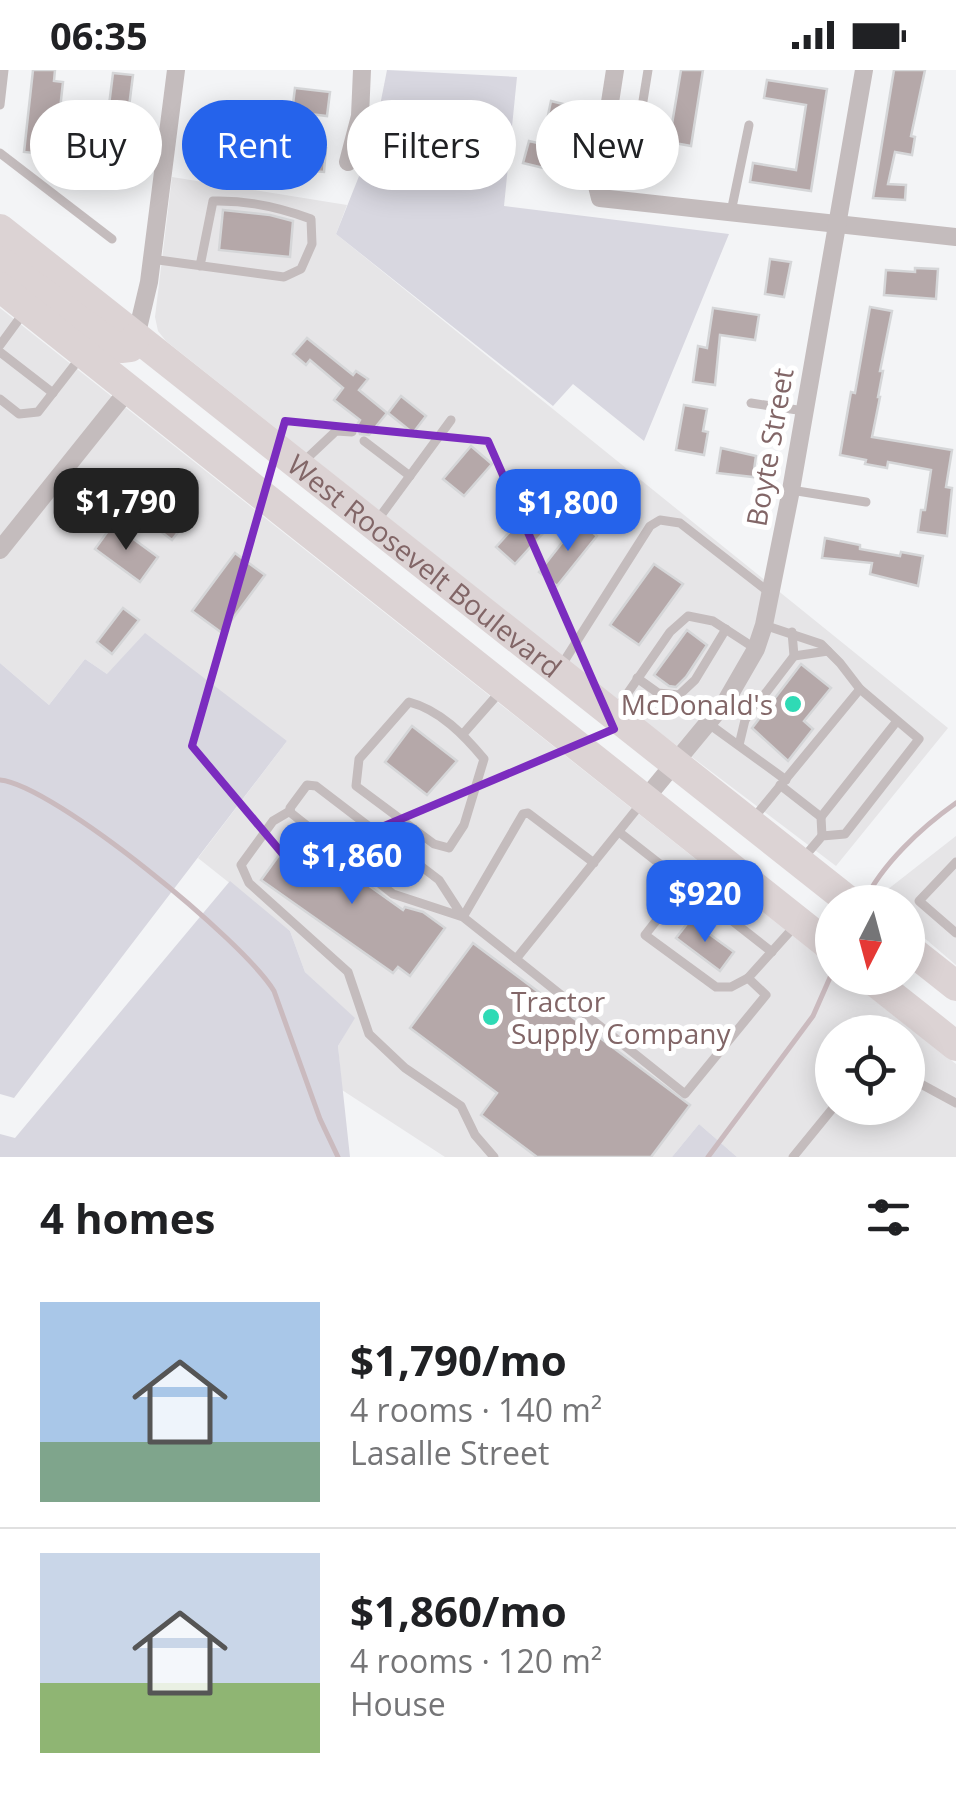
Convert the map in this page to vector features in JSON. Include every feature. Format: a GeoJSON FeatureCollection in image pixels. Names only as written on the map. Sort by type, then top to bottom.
{"type":"FeatureCollection","features":[{"type":"Feature","properties":{"kind":"highway","name":"West Roosevelt Boulevard"},"geometry":{"type":"LineString","coordinates":[[0,229],[829,885]]}},
{"type":"Feature","properties":{"kind":"highway"},"geometry":{"type":"LineString","coordinates":[[0,240],[33,255]]}},
{"type":"Feature","properties":{"kind":"highway"},"geometry":{"type":"LineString","coordinates":[[0,261],[112,344],[120,348],[130,346],[136,336]]}},
{"type":"Feature","properties":{"kind":"highway","name":"West Roosevelt Boulevard"},"geometry":{"type":"LineString","coordinates":[[0,287],[815,934]]}},
{"type":"Feature","properties":{"kind":"highway"},"geometry":{"type":"LineString","coordinates":[[925,961],[946,978]]}},
{"type":"Feature","properties":{"kind":"highway"},"geometry":{"type":"LineString","coordinates":[[891,995],[956,1046]]}},
{"type":"Feature","properties":{"kind":"street"},"geometry":{"type":"LineString","coordinates":[[136,336],[142,320],[176,70]]}},
{"type":"Feature","properties":{"kind":"street"},"geometry":{"type":"LineString","coordinates":[[361,100],[362,70]]}},
{"type":"Feature","properties":{"kind":"street"},"geometry":{"type":"LineString","coordinates":[[611,100],[616,70]]}},
{"type":"Feature","properties":{"kind":"street","name":"Boyte Street"},"geometry":{"type":"LineString","coordinates":[[645,799],[709,724],[746,670],[764,625],[864,70]]}},
{"type":"Feature","properties":{"kind":"street"},"geometry":{"type":"LineString","coordinates":[[597,190],[600,198],[956,237]]}},
{"type":"Feature","properties":{"kind":"street"},"geometry":{"type":"LineString","coordinates":[[0,550],[128,390]]}},
{"type":"Feature","properties":{"kind":"lane"},"geometry":{"type":"LineString","coordinates":[[0,105],[4,70]]}},
{"type":"Feature","properties":{"kind":"lane"},"geometry":{"type":"LineString","coordinates":[[643,100],[648,70]]}},
{"type":"Feature","properties":{"kind":"lane"},"geometry":{"type":"LineString","coordinates":[[731,214],[749,125]]}},
{"type":"Feature","properties":{"kind":"lane"},"geometry":{"type":"LineString","coordinates":[[0,153],[112,239]]}},
{"type":"Feature","properties":{"kind":"lane"},"geometry":{"type":"LineString","coordinates":[[151,259],[200,266],[284,276],[302,268],[312,244],[311,219],[286,209],[238,200],[213,201],[200,266]]}},
{"type":"Feature","properties":{"kind":"lane"},"geometry":{"type":"LineString","coordinates":[[27,309],[0,349],[53,392]]}},
{"type":"Feature","properties":{"kind":"lane"},"geometry":{"type":"LineString","coordinates":[[0,400],[20,414],[30,416],[38,412],[83,354]]}},
{"type":"Feature","properties":{"kind":"lane"},"geometry":{"type":"LineString","coordinates":[[751,403],[804,412]]}},
{"type":"Feature","properties":{"kind":"lane"},"geometry":{"type":"LineString","coordinates":[[374,524],[451,420]]}},
{"type":"Feature","properties":{"kind":"lane"},"geometry":{"type":"LineString","coordinates":[[299,465],[336,431],[352,432]]}},
{"type":"Feature","properties":{"kind":"lane"},"geometry":{"type":"LineString","coordinates":[[364,441],[410,476]]}},
{"type":"Feature","properties":{"kind":"lane"},"geometry":{"type":"LineString","coordinates":[[791,490],[866,502]]}},
{"type":"Feature","properties":{"kind":"lane"},"geometry":{"type":"LineString","coordinates":[[558,670],[650,526],[660,520],[680,523],[770,593]]}},
{"type":"Feature","properties":{"kind":"lane"},"geometry":{"type":"LineString","coordinates":[[613,713],[678,622],[688,616],[702,616],[756,649]]}},
{"type":"Feature","properties":{"kind":"lane"},"geometry":{"type":"LineString","coordinates":[[764,625],[813,639],[860,689],[919,739],[846,834],[822,836]]}},
{"type":"Feature","properties":{"kind":"lane"},"geometry":{"type":"LineString","coordinates":[[637,678],[658,693],[678,695],[695,680],[726,629]]}},
{"type":"Feature","properties":{"kind":"lane"},"geometry":{"type":"LineString","coordinates":[[792,632],[794,656]]}},
{"type":"Feature","properties":{"kind":"lane"},"geometry":{"type":"LineString","coordinates":[[738,746],[745,720],[794,656],[828,651]]}},
{"type":"Feature","properties":{"kind":"lane"},"geometry":{"type":"LineString","coordinates":[[463,734],[504,688]]}},
{"type":"Feature","properties":{"kind":"lane"},"geometry":{"type":"LineString","coordinates":[[750,822],[860,689]]}},
{"type":"Feature","properties":{"kind":"lane"},"geometry":{"type":"LineString","coordinates":[[408,702],[422,706],[463,734],[484,760],[464,825],[449,848],[434,844],[356,786],[359,759],[408,702]]}},
{"type":"Feature","properties":{"kind":"lane"},"geometry":{"type":"LineString","coordinates":[[805,866],[822,836],[821,817],[897,720]]}},
{"type":"Feature","properties":{"kind":"lane"},"geometry":{"type":"LineString","coordinates":[[709,724],[821,817]]}},
{"type":"Feature","properties":{"kind":"lane"},"geometry":{"type":"LineString","coordinates":[[494,1157],[475,1135],[461,1106],[406,1068],[369,1034],[348,972],[248,883],[241,865],[273,821],[290,811],[307,786],[316,786],[440,880],[463,917],[685,1094],[766,995],[748,978]]}},
{"type":"Feature","properties":{"kind":"lane"},"geometry":{"type":"LineString","coordinates":[[516,959],[645,799]]}},
{"type":"Feature","properties":{"kind":"lane"},"geometry":{"type":"LineString","coordinates":[[290,811],[393,894],[463,917]]}},
{"type":"Feature","properties":{"kind":"lane"},"geometry":{"type":"LineString","coordinates":[[463,917],[523,814],[528,813],[594,863]]}},
{"type":"Feature","properties":{"kind":"lane"},"geometry":{"type":"LineString","coordinates":[[619,832],[772,952]]}},
{"type":"Feature","properties":{"kind":"lane"},"geometry":{"type":"LineString","coordinates":[[956,862],[919,900],[956,933]]}},
{"type":"Feature","properties":{"kind":"lane"},"geometry":{"type":"LineString","coordinates":[[685,884],[645,935],[716,987],[731,987],[748,978],[802,923]]}},
{"type":"Feature","properties":{"kind":"lane"},"geometry":{"type":"LineString","coordinates":[[925,1086],[956,1103]]}},
{"type":"Feature","properties":{"kind":"lane"},"geometry":{"type":"LineString","coordinates":[[793,1157],[819,1125]]}},
{"type":"Feature","properties":{"kind":"highlighted area"},"geometry":{"type":"Polygon","coordinates":[[[285,421],[488,441],[614,729],[292,865],[192,746],[285,421]]]}},
{"type":"Feature","properties":{"kind":"shaded area"},"geometry":{"type":"Polygon","coordinates":[[[387,70],[517,77],[515,100],[381,100],[387,70]]]}},
{"type":"Feature","properties":{"kind":"shaded area"},"geometry":{"type":"Polygon","coordinates":[[[172,177],[182,179],[182,190],[253,190],[347,205],[336,234],[948,728],[836,866],[635,714],[166,341],[158,331],[155,317],[172,177]]]}},
{"type":"Feature","properties":{"kind":"shaded area"},"geometry":{"type":"Polygon","coordinates":[[[354,190],[506,190],[504,206],[729,234],[644,441],[573,384],[553,406],[336,234],[354,190]]]}},
{"type":"Feature","properties":{"kind":"shaded area"},"geometry":{"type":"Polygon","coordinates":[[[0,308],[815,954],[815,995],[868,995],[893,1015],[815,1015],[815,1125],[925,1125],[925,1040],[956,1064],[956,1157],[737,1157],[699,1124],[672,1157],[445,1157],[342,1090],[338,1046],[354,1018],[305,972],[290,931],[198,858],[287,741],[107,674],[85,659],[49,705],[0,663],[0,308]]]}},
{"type":"Feature","properties":{"kind":"shaded area"},"geometry":{"type":"Polygon","coordinates":[[[145,633],[287,741],[14,1098],[0,1094],[0,663],[49,705],[85,659],[107,674],[145,633]]]}},
{"type":"Feature","properties":{"kind":"shaded area"},"geometry":{"type":"Polygon","coordinates":[[[956,836],[956,965],[925,939],[925,885],[893,885],[956,836]]]}},
{"type":"Feature","properties":{"kind":"shaded area"},"geometry":{"type":"Polygon","coordinates":[[[230,881],[290,931],[305,972],[355,1018],[338,1046],[350,1157],[0,1157],[0,1134],[15,1138],[230,881]]]}},
{"type":"Feature","properties":{"kind":"shaded area"},"geometry":{"type":"Polygon","coordinates":[[[699,1124],[737,1157],[672,1157],[699,1124]]]}},
{"type":"Feature","properties":{"kind":"building"},"geometry":{"type":"Polygon","coordinates":[[[33,70],[55,70],[54,81],[63,82],[61,100],[30,100],[30,153],[24,152],[33,70]]]}},
{"type":"Feature","properties":{"kind":"building"},"geometry":{"type":"Polygon","coordinates":[[[681,70],[703,70],[691,146],[679,144],[676,100],[681,70]]]}},
{"type":"Feature","properties":{"kind":"building"},"geometry":{"type":"Polygon","coordinates":[[[894,70],[925,70],[911,136],[915,137],[912,155],[895,152],[888,184],[906,185],[905,200],[873,198],[894,70]]]}},
{"type":"Feature","properties":{"kind":"building"},"geometry":{"type":"Polygon","coordinates":[[[113,73],[133,75],[130,100],[110,100],[113,73]]]}},
{"type":"Feature","properties":{"kind":"building"},"geometry":{"type":"Polygon","coordinates":[[[767,80],[827,89],[811,191],[750,182],[753,163],[796,170],[806,105],[764,98],[767,80]]]}},
{"type":"Feature","properties":{"kind":"building"},"geometry":{"type":"Polygon","coordinates":[[[295,88],[330,92],[327,116],[327,100],[294,100],[295,88]]]}},
{"type":"Feature","properties":{"kind":"building"},"geometry":{"type":"Polygon","coordinates":[[[529,141],[536,143],[536,166],[523,163],[529,141]]]}},
{"type":"Feature","properties":{"kind":"building"},"geometry":{"type":"Polygon","coordinates":[[[223,210],[293,221],[290,257],[219,250],[223,210]]]}},
{"type":"Feature","properties":{"kind":"building"},"geometry":{"type":"Polygon","coordinates":[[[770,259],[791,262],[784,297],[765,294],[770,259]]]}},
{"type":"Feature","properties":{"kind":"building"},"geometry":{"type":"Polygon","coordinates":[[[915,268],[938,269],[936,299],[884,295],[886,270],[915,272],[915,268]]]}},
{"type":"Feature","properties":{"kind":"building"},"geometry":{"type":"Polygon","coordinates":[[[870,307],[892,311],[872,437],[952,450],[946,487],[952,488],[947,536],[918,532],[931,470],[888,462],[887,468],[840,455],[870,307]]]}},
{"type":"Feature","properties":{"kind":"building"},"geometry":{"type":"Polygon","coordinates":[[[713,308],[759,315],[755,340],[720,335],[715,385],[693,382],[698,346],[707,348],[713,308]]]}},
{"type":"Feature","properties":{"kind":"building"},"geometry":{"type":"Polygon","coordinates":[[[307,338],[353,375],[356,371],[368,379],[359,390],[387,413],[369,435],[360,434],[360,420],[334,400],[343,388],[310,360],[306,365],[293,354],[307,338]]]}},
{"type":"Feature","properties":{"kind":"building"},"geometry":{"type":"Polygon","coordinates":[[[401,396],[426,416],[413,433],[388,413],[401,396]]]}},
{"type":"Feature","properties":{"kind":"building"},"geometry":{"type":"Polygon","coordinates":[[[684,405],[707,409],[704,455],[676,450],[684,405]]]}},
{"type":"Feature","properties":{"kind":"building"},"geometry":{"type":"Polygon","coordinates":[[[471,446],[492,464],[464,496],[443,479],[471,446]]]}},
{"type":"Feature","properties":{"kind":"building"},"geometry":{"type":"Polygon","coordinates":[[[721,448],[756,456],[753,477],[717,473],[721,448]]]}},
{"type":"Feature","properties":{"kind":"building"},"geometry":{"type":"Polygon","coordinates":[[[184,472],[198,482],[170,518],[182,527],[172,540],[129,507],[145,487],[162,500],[184,472]]]}},
{"type":"Feature","properties":{"kind":"building"},"geometry":{"type":"Polygon","coordinates":[[[547,490],[566,508],[515,564],[496,547],[547,490]]]}},
{"type":"Feature","properties":{"kind":"building"},"geometry":{"type":"Polygon","coordinates":[[[579,521],[597,536],[557,586],[539,572],[579,521]]]}},
{"type":"Feature","properties":{"kind":"building"},"geometry":{"type":"Polygon","coordinates":[[[113,524],[158,557],[140,582],[95,549],[113,524]]]}},
{"type":"Feature","properties":{"kind":"building"},"geometry":{"type":"Polygon","coordinates":[[[825,538],[860,545],[860,549],[923,556],[918,586],[870,574],[872,563],[822,558],[825,538]]]}},
{"type":"Feature","properties":{"kind":"building"},"geometry":{"type":"Polygon","coordinates":[[[235,553],[265,575],[222,633],[192,611],[235,553]]]}},
{"type":"Feature","properties":{"kind":"building"},"geometry":{"type":"Polygon","coordinates":[[[654,564],[683,584],[639,645],[610,625],[654,564]]]}},
{"type":"Feature","properties":{"kind":"building"},"geometry":{"type":"Polygon","coordinates":[[[123,608],[139,620],[112,654],[97,642],[123,608]]]}},
{"type":"Feature","properties":{"kind":"building"},"geometry":{"type":"Polygon","coordinates":[[[687,630],[707,645],[686,677],[676,687],[669,686],[654,675],[687,630]]]}},
{"type":"Feature","properties":{"kind":"building","name":"McDonald's"},"geometry":{"type":"Polygon","coordinates":[[[801,664],[831,688],[804,721],[813,729],[788,761],[752,728],[801,664]]]}},
{"type":"Feature","properties":{"kind":"building"},"geometry":{"type":"Polygon","coordinates":[[[412,726],[457,761],[427,795],[385,762],[412,726]]]}},
{"type":"Feature","properties":{"kind":"building"},"geometry":{"type":"Polygon","coordinates":[[[295,833],[403,910],[405,907],[423,912],[445,928],[410,976],[398,967],[393,973],[261,880],[295,833]]]}},
{"type":"Feature","properties":{"kind":"building"},"geometry":{"type":"Polygon","coordinates":[[[690,920],[734,952],[720,971],[676,938],[690,920]]]}},
{"type":"Feature","properties":{"kind":"building"},"geometry":{"type":"Polygon","coordinates":[[[473,943],[690,1105],[651,1157],[537,1157],[481,1115],[497,1093],[410,1028],[473,943]]]}},
{"type":"Feature","properties":{"kind":"waterway"},"geometry":{"type":"LineString","coordinates":[[0,780],[26,788],[103,836],[189,904],[256,968],[274,991],[320,1119],[338,1157]]}},
{"type":"Feature","properties":{"kind":"waterway"},"geometry":{"type":"LineString","coordinates":[[874,885],[904,847],[956,803]]}},
{"type":"Feature","properties":{"kind":"waterway"},"geometry":{"type":"LineString","coordinates":[[708,1157],[813,1016],[822,995]]}},
{"type":"Feature","properties":{"kind":"place","name":"McDonald's"},"geometry":{"type":"Point","coordinates":[793,704]}},
{"type":"Feature","properties":{"kind":"place","name":"Tractor Supply Company"},"geometry":{"type":"Point","coordinates":[491,1017]}}]}
